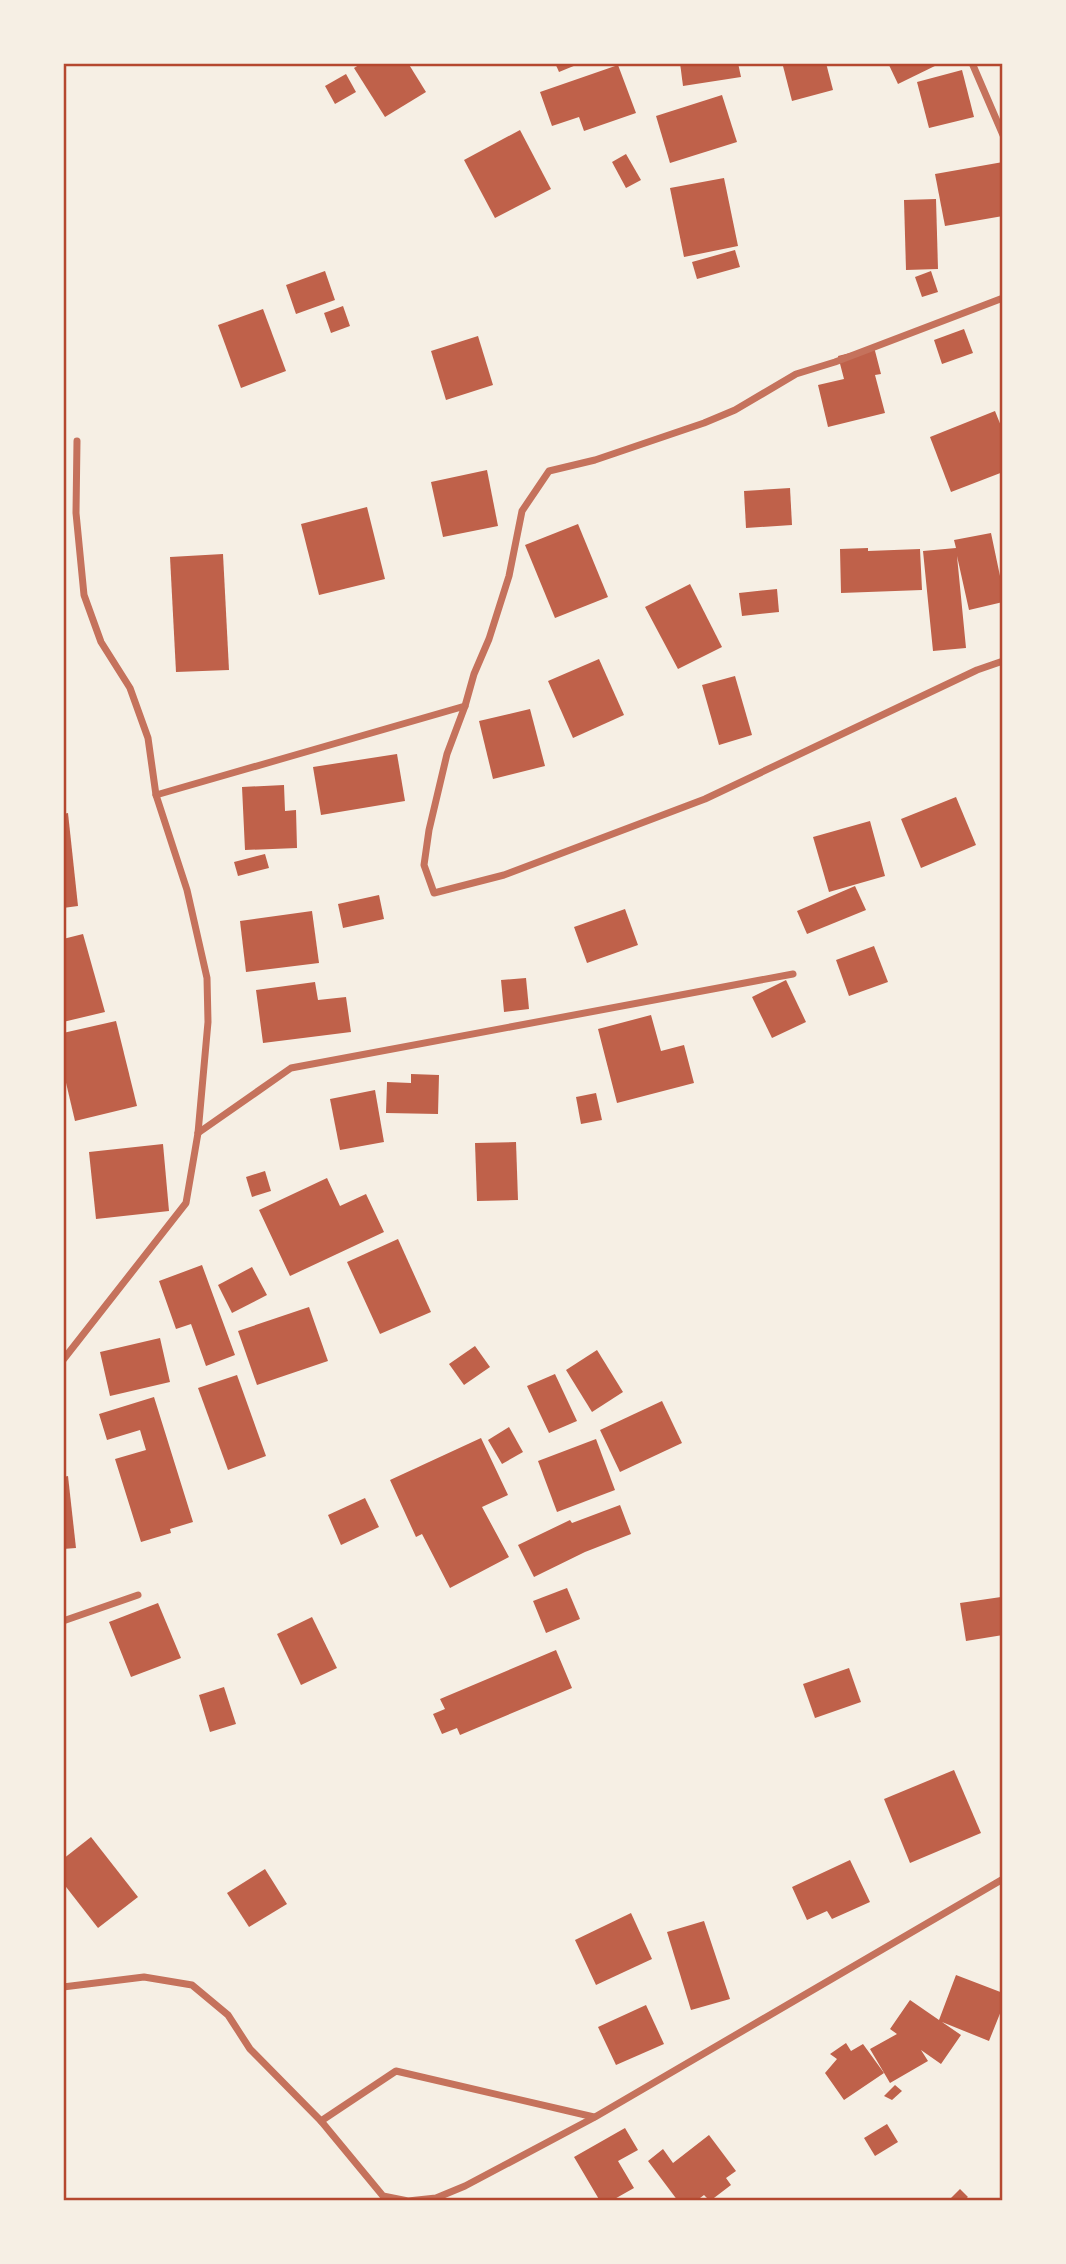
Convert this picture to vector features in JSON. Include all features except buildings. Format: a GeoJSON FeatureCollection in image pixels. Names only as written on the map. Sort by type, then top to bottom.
{"type":"FeatureCollection","features":[{"type":"Feature","properties":{"kind":"street"},"geometry":{"type":"LineString","coordinates":[[972,63],[1003,135]]}},
{"type":"Feature","properties":{"kind":"street"},"geometry":{"type":"LineString","coordinates":[[1003,298],[835,362],[796,374],[735,410],[704,423],[595,460],[549,471],[522,511],[509,576],[447,754],[429,830],[424,865],[435,893],[504,875],[705,799],[976,670],[1003,661]]}},
{"type":"Feature","properties":{"kind":"street"},"geometry":{"type":"LineString","coordinates":[[63,1360],[186,1203],[198,1133],[208,1022],[207,978],[187,891],[156,794],[148,738],[130,688],[101,642],[84,595],[76,513],[77,440]]}},
{"type":"Feature","properties":{"kind":"street"},"geometry":{"type":"LineString","coordinates":[[156,794],[465,706]]}},
{"type":"Feature","properties":{"kind":"street"},"geometry":{"type":"LineString","coordinates":[[198,1133],[291,1069],[793,974]]}},
{"type":"Feature","properties":{"kind":"street"},"geometry":{"type":"LineString","coordinates":[[63,1620],[138,1595]]}},
{"type":"Feature","properties":{"kind":"street"},"geometry":{"type":"LineString","coordinates":[[63,1987],[144,1977],[192,1985],[228,2015],[250,2049],[321,2121],[380,2199],[408,2201],[436,2198],[465,2186],[595,2117],[1003,1879]]}},
{"type":"Feature","properties":{"kind":"street"},"geometry":{"type":"LineString","coordinates":[[321,2121],[396,2071],[595,2117]]}}]}
